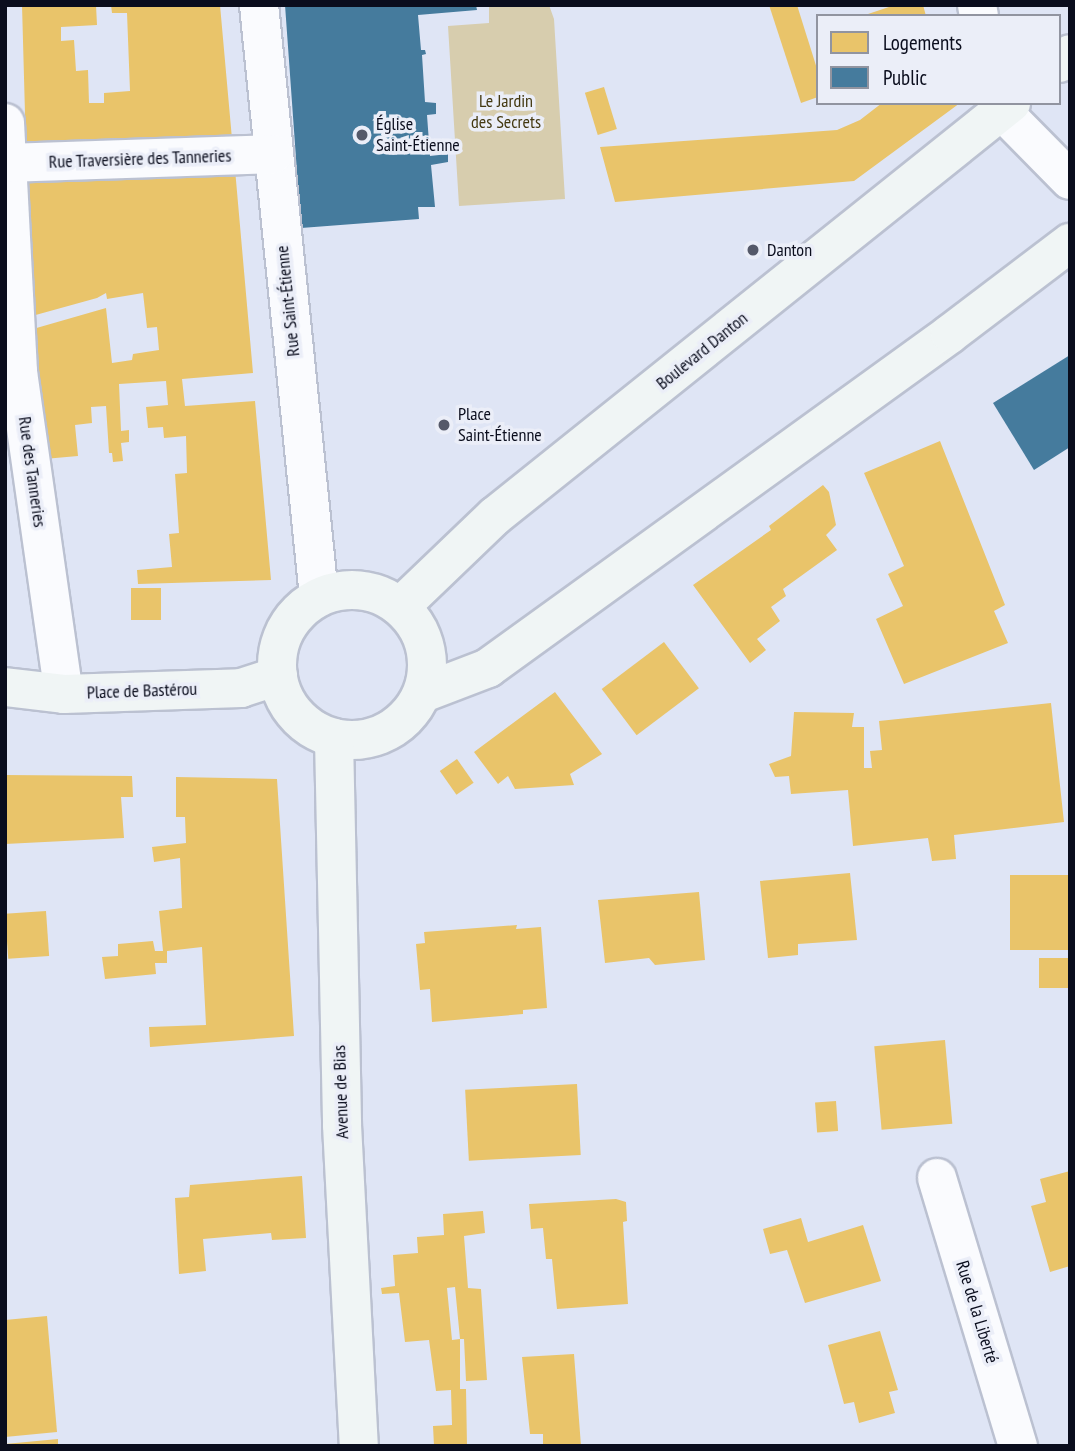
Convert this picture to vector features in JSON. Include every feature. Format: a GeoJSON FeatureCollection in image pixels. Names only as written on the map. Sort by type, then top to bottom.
{"type":"FeatureCollection","features":[{"type":"Feature","properties":{"kind":"main road","name":"Boulevard Danton"},"geometry":{"type":"LineString","coordinates":[[400,607],[495,516],[1004,106]]}},
{"type":"Feature","properties":{"kind":"main road"},"geometry":{"type":"LineString","coordinates":[[423,693],[488,668],[938,342],[1070,243]]}},
{"type":"Feature","properties":{"kind":"main road"},"geometry":{"type":"LineString","coordinates":[[361,590],[381,595],[400,607],[416,624],[426,646],[428,670],[423,693],[412,712],[396,727],[376,737],[355,741],[334,738],[313,730],[296,715],[284,697],[278,676],[278,652],[286,629],[300,611],[319,597],[339,591],[361,590]]}},
{"type":"Feature","properties":{"kind":"main road","name":"Place de Bastérou"},"geometry":{"type":"LineString","coordinates":[[5,687],[64,694],[241,688],[278,676]]}},
{"type":"Feature","properties":{"kind":"main road","name":"Avenue de Bias"},"geometry":{"type":"LineString","coordinates":[[334,738],[342,1125],[359,1446]]}},
{"type":"Feature","properties":{"kind":"street","name":"Rue Saint-Étienne"},"geometry":{"type":"LineString","coordinates":[[259,5],[319,597]]}},
{"type":"Feature","properties":{"kind":"street"},"geometry":{"type":"LineString","coordinates":[[1004,106],[1070,180]]}},
{"type":"Feature","properties":{"kind":"street","name":"Rue des Tanneries"},"geometry":{"type":"LineString","coordinates":[[5,123],[18,372],[64,694]]}},
{"type":"Feature","properties":{"kind":"street","name":"Rue Traversière des Tanneries"},"geometry":{"type":"LineString","coordinates":[[7,163],[273,155]]}},
{"type":"Feature","properties":{"kind":"street","name":"Rue de la Liberté"},"geometry":{"type":"LineString","coordinates":[[937,1178],[1018,1446]]}},
{"type":"Feature","properties":{"kind":"green space","name":"Le Jardin des Secrets"},"geometry":{"type":"Polygon","coordinates":[[[489,5],[549,5],[554,19],[565,199],[459,206],[448,26],[489,23],[489,5]]]}},
{"type":"Feature","properties":{"kind":"building: Logements"},"geometry":{"type":"Polygon","coordinates":[[[22,5],[96,5],[97,25],[61,27],[61,41],[74,40],[76,71],[88,70],[89,103],[104,103],[104,93],[130,91],[127,13],[112,13],[111,5],[220,5],[232,139],[26,150],[22,5]]]}},
{"type":"Feature","properties":{"kind":"building: Logements"},"geometry":{"type":"Polygon","coordinates":[[[769,5],[797,5],[816,66],[816,98],[801,103],[769,5]]]}},
{"type":"Feature","properties":{"kind":"building: Logements"},"geometry":{"type":"Polygon","coordinates":[[[895,5],[923,5],[925,14],[868,14],[895,5]]]}},
{"type":"Feature","properties":{"kind":"building: Logements"},"geometry":{"type":"Polygon","coordinates":[[[604,87],[617,129],[598,135],[585,93],[604,87]]]}},
{"type":"Feature","properties":{"kind":"building: Logements"},"geometry":{"type":"Polygon","coordinates":[[[879,105],[957,105],[854,181],[615,202],[600,147],[837,130],[860,120],[879,105]]]}},
{"type":"Feature","properties":{"kind":"building: Logements"},"geometry":{"type":"Polygon","coordinates":[[[235,169],[253,373],[182,379],[185,406],[255,401],[271,580],[138,584],[137,570],[172,567],[169,534],[179,533],[175,474],[187,473],[186,436],[164,438],[163,427],[148,428],[146,407],[168,405],[166,381],[119,384],[121,431],[129,430],[129,442],[121,443],[123,461],[113,462],[112,453],[109,453],[106,406],[91,407],[92,423],[75,425],[78,456],[44,459],[33,329],[106,308],[112,363],[132,360],[133,354],[159,350],[157,327],[147,328],[143,293],[107,299],[106,293],[97,298],[32,316],[27,178],[235,169]]]}},
{"type":"Feature","properties":{"kind":"building: Logements"},"geometry":{"type":"Polygon","coordinates":[[[940,441],[1005,605],[994,611],[1008,643],[904,684],[876,619],[903,606],[888,574],[904,566],[864,473],[940,441]]]}},
{"type":"Feature","properties":{"kind":"building: Logements"},"geometry":{"type":"Polygon","coordinates":[[[823,485],[829,492],[836,525],[826,535],[837,550],[783,589],[786,596],[771,607],[780,621],[757,639],[766,650],[750,663],[693,585],[771,530],[769,526],[823,485]]]}},
{"type":"Feature","properties":{"kind":"building: Logements"},"geometry":{"type":"Polygon","coordinates":[[[131,588],[161,588],[161,620],[131,620],[131,588]]]}},
{"type":"Feature","properties":{"kind":"building: Logements"},"geometry":{"type":"Polygon","coordinates":[[[664,642],[699,688],[637,735],[602,689],[664,642]]]}},
{"type":"Feature","properties":{"kind":"building: Logements"},"geometry":{"type":"Polygon","coordinates":[[[555,692],[602,754],[570,774],[574,785],[515,789],[508,776],[498,784],[474,752],[555,692]]]}},
{"type":"Feature","properties":{"kind":"building: Logements"},"geometry":{"type":"Polygon","coordinates":[[[1051,703],[1064,822],[954,835],[956,859],[932,861],[928,838],[853,846],[848,790],[791,794],[789,776],[775,777],[769,764],[791,756],[794,712],[854,713],[852,727],[864,727],[864,768],[872,768],[870,751],[882,750],[879,721],[1051,703]]]}},
{"type":"Feature","properties":{"kind":"building: Logements"},"geometry":{"type":"Polygon","coordinates":[[[457,759],[474,783],[456,795],[440,771],[457,759]]]}},
{"type":"Feature","properties":{"kind":"building: Logements"},"geometry":{"type":"Polygon","coordinates":[[[5,775],[132,776],[133,797],[121,797],[124,838],[5,844],[5,775]]]}},
{"type":"Feature","properties":{"kind":"building: Logements"},"geometry":{"type":"Polygon","coordinates":[[[176,777],[277,779],[294,1036],[150,1047],[149,1027],[206,1025],[202,947],[167,951],[167,963],[155,963],[156,974],[105,979],[102,957],[118,956],[118,944],[153,941],[155,951],[163,951],[159,911],[182,908],[180,858],[154,862],[152,847],[186,843],[185,817],[176,817],[176,777]]]}},
{"type":"Feature","properties":{"kind":"building: Logements"},"geometry":{"type":"Polygon","coordinates":[[[850,873],[857,940],[798,944],[798,955],[768,958],[760,881],[850,873]]]}},
{"type":"Feature","properties":{"kind":"building: Logements"},"geometry":{"type":"Polygon","coordinates":[[[1010,875],[1070,875],[1070,950],[1010,950],[1010,875]]]}},
{"type":"Feature","properties":{"kind":"building: Logements"},"geometry":{"type":"Polygon","coordinates":[[[699,892],[705,960],[655,965],[649,958],[605,963],[598,900],[699,892]]]}},
{"type":"Feature","properties":{"kind":"building: Logements"},"geometry":{"type":"Polygon","coordinates":[[[46,911],[49,956],[8,959],[5,914],[46,911]]]}},
{"type":"Feature","properties":{"kind":"building: Logements"},"geometry":{"type":"Polygon","coordinates":[[[517,925],[516,929],[541,927],[547,1008],[523,1010],[523,1014],[432,1022],[430,989],[420,990],[416,944],[425,943],[424,932],[517,925]]]}},
{"type":"Feature","properties":{"kind":"building: Logements"},"geometry":{"type":"Polygon","coordinates":[[[1039,958],[1070,958],[1070,988],[1039,988],[1039,958]]]}},
{"type":"Feature","properties":{"kind":"building: Logements"},"geometry":{"type":"Polygon","coordinates":[[[945,1040],[952,1124],[882,1130],[874,1046],[945,1040]]]}},
{"type":"Feature","properties":{"kind":"building: Logements"},"geometry":{"type":"Polygon","coordinates":[[[577,1084],[581,1155],[469,1161],[465,1090],[577,1084]]]}},
{"type":"Feature","properties":{"kind":"building: Logements"},"geometry":{"type":"Polygon","coordinates":[[[836,1101],[838,1131],[817,1132],[815,1102],[836,1101]]]}},
{"type":"Feature","properties":{"kind":"building: Logements"},"geometry":{"type":"Polygon","coordinates":[[[1070,1171],[1070,1266],[1050,1272],[1031,1206],[1046,1202],[1040,1179],[1070,1171]]]}},
{"type":"Feature","properties":{"kind":"building: Logements"},"geometry":{"type":"Polygon","coordinates":[[[302,1176],[306,1238],[272,1240],[271,1233],[203,1239],[206,1271],[179,1274],[175,1198],[189,1197],[190,1185],[302,1176]]]}},
{"type":"Feature","properties":{"kind":"building: Logements"},"geometry":{"type":"Polygon","coordinates":[[[616,1199],[626,1202],[627,1221],[623,1222],[628,1304],[557,1309],[552,1259],[546,1259],[543,1228],[531,1229],[529,1204],[616,1199]]]}},
{"type":"Feature","properties":{"kind":"building: Logements"},"geometry":{"type":"Polygon","coordinates":[[[483,1211],[485,1233],[464,1236],[468,1288],[481,1289],[487,1380],[466,1381],[464,1339],[460,1339],[460,1389],[466,1389],[467,1446],[434,1446],[433,1426],[452,1425],[451,1390],[436,1391],[429,1340],[405,1342],[399,1293],[382,1294],[381,1288],[395,1286],[393,1255],[418,1253],[417,1237],[444,1235],[443,1214],[483,1211]],[[455,1287],[447,1288],[452,1340],[460,1339],[455,1287]]]}},
{"type":"Feature","properties":{"kind":"building: Logements"},"geometry":{"type":"Polygon","coordinates":[[[801,1218],[808,1242],[863,1225],[881,1281],[805,1303],[787,1250],[770,1254],[763,1229],[801,1218]]]}},
{"type":"Feature","properties":{"kind":"building: Logements"},"geometry":{"type":"Polygon","coordinates":[[[47,1316],[57,1432],[5,1437],[5,1320],[47,1316]]]}},
{"type":"Feature","properties":{"kind":"building: Logements"},"geometry":{"type":"Polygon","coordinates":[[[880,1331],[898,1390],[889,1392],[895,1413],[859,1423],[854,1402],[844,1404],[828,1345],[880,1331]]]}},
{"type":"Feature","properties":{"kind":"building: Logements"},"geometry":{"type":"Polygon","coordinates":[[[574,1354],[581,1446],[543,1446],[543,1434],[530,1434],[522,1357],[574,1354]]]}},
{"type":"Feature","properties":{"kind":"building: Logements"},"geometry":{"type":"Polygon","coordinates":[[[58,1439],[58,1446],[5,1446],[5,1444],[58,1439]]]}},
{"type":"Feature","properties":{"kind":"building: Public","name":"Église Saint-Étienne"},"geometry":{"type":"Polygon","coordinates":[[[285,5],[476,5],[477,10],[418,15],[421,50],[425,50],[426,54],[422,55],[425,102],[436,103],[436,114],[427,115],[430,156],[448,154],[448,162],[431,165],[435,207],[418,207],[419,219],[301,228],[285,5]]]}},
{"type":"Feature","properties":{"kind":"building: Public"},"geometry":{"type":"Polygon","coordinates":[[[1070,355],[1070,447],[1034,470],[993,403],[1070,355]]]}},
{"type":"Feature","properties":{"kind":"place","name":"Église Saint-Étienne"},"geometry":{"type":"Point","coordinates":[362,135]}},
{"type":"Feature","properties":{"kind":"place","name":"Danton"},"geometry":{"type":"Point","coordinates":[753,250]}},
{"type":"Feature","properties":{"kind":"place","name":"Place Saint-Étienne"},"geometry":{"type":"Point","coordinates":[444,425]}}]}
